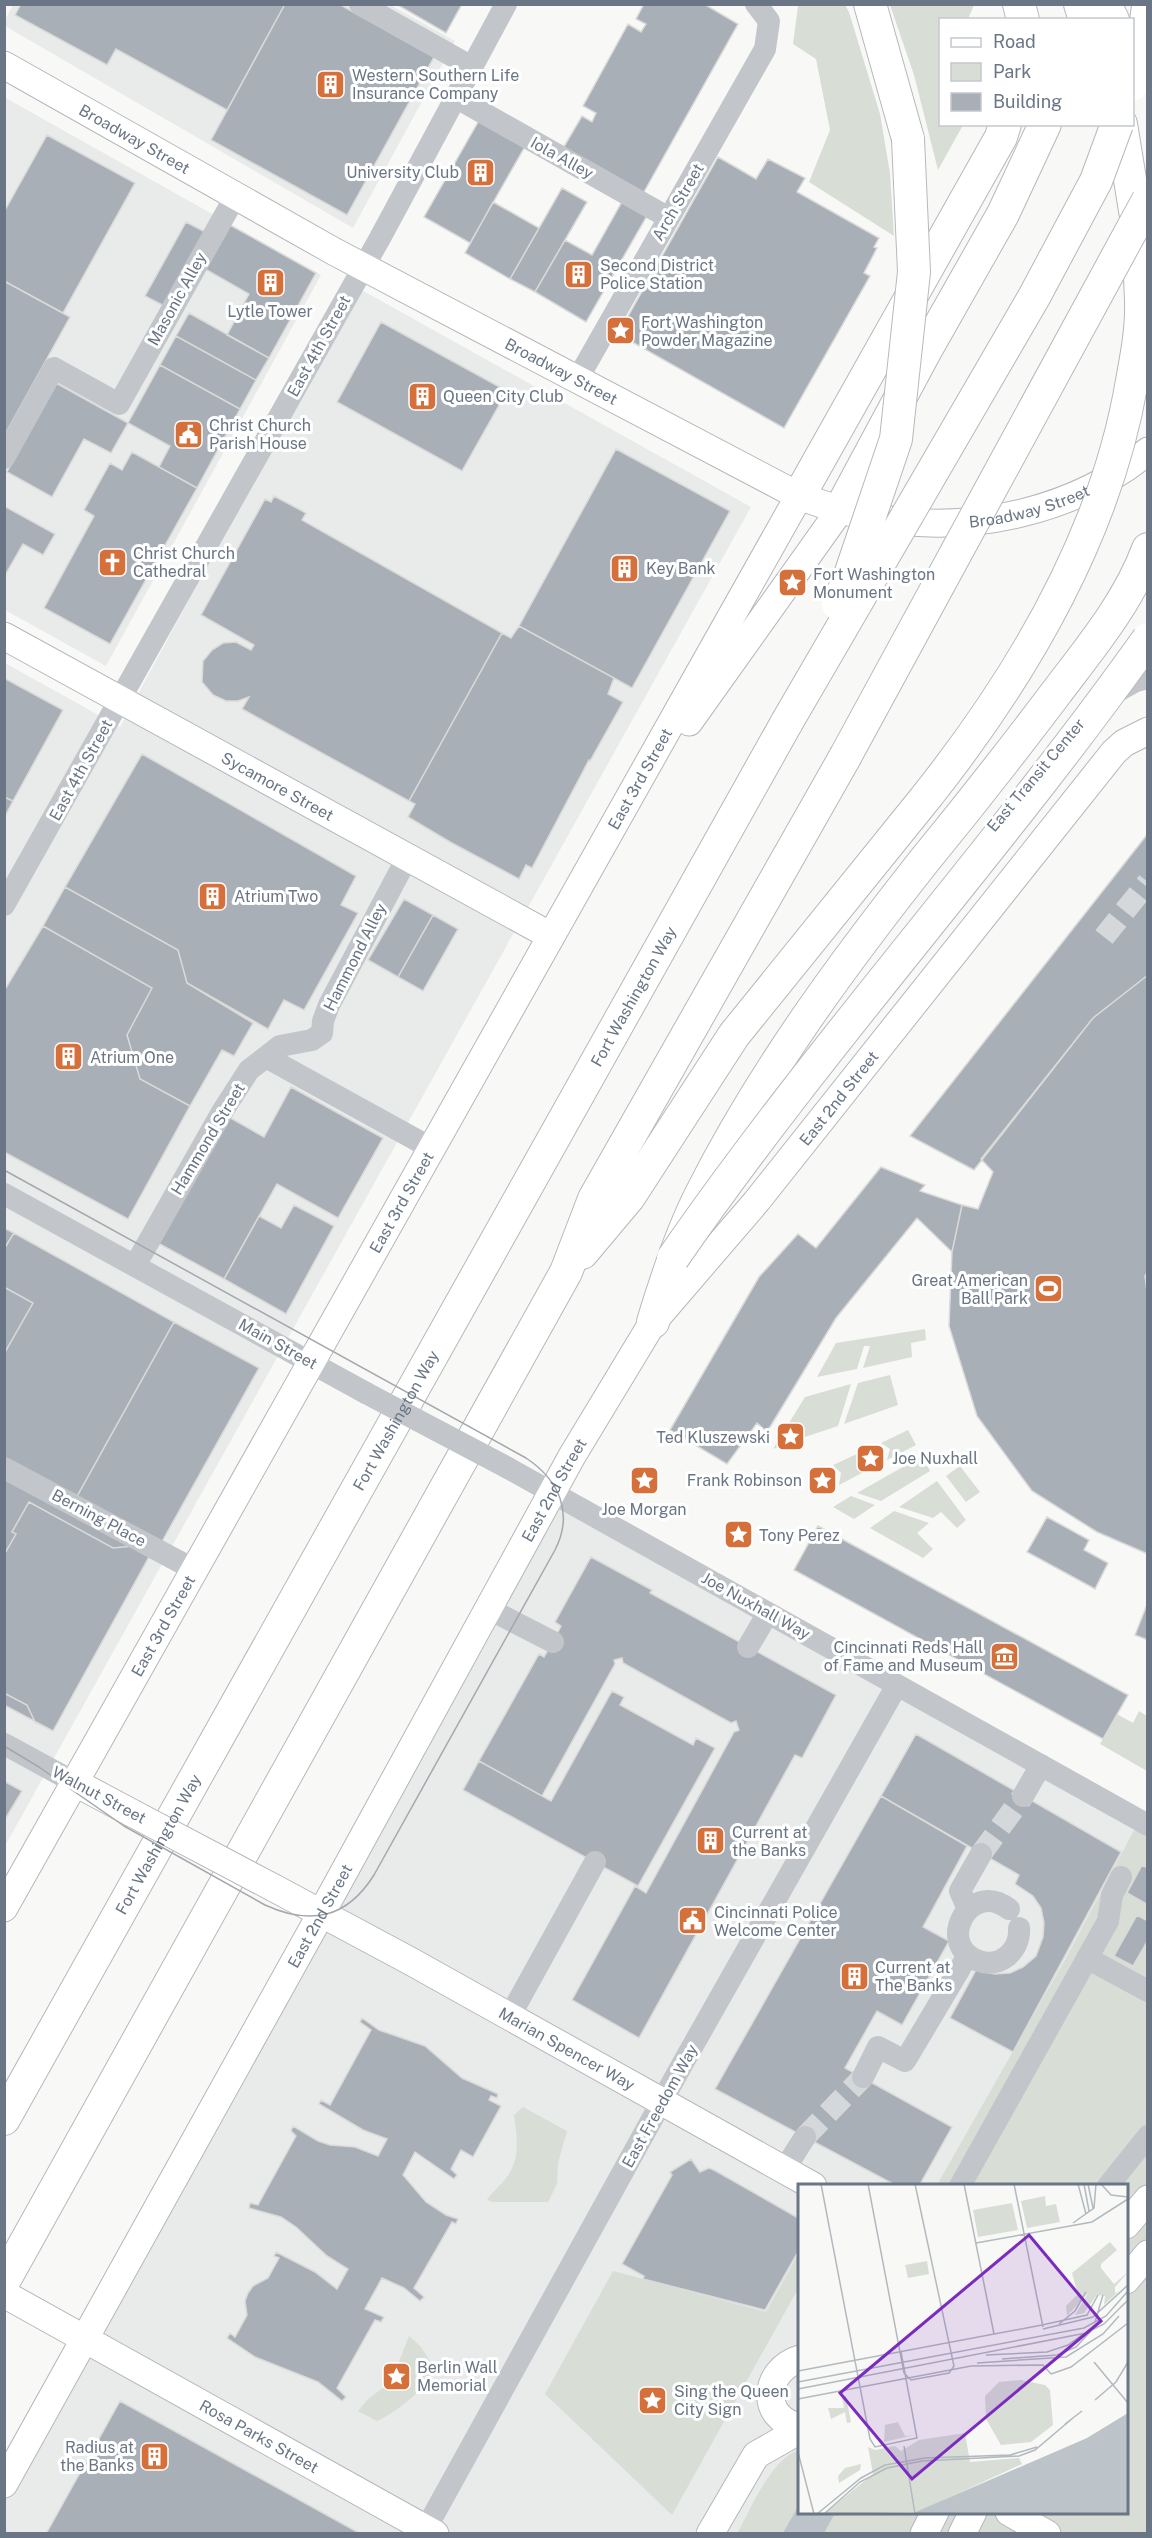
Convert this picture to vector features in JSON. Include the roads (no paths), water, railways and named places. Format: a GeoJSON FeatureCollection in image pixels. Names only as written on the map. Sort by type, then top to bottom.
{"type":"FeatureCollection","features":[{"type":"Feature","properties":{"kind":"highway"},"geometry":{"type":"LineString","coordinates":[[787,722],[849,578],[896,439],[914,272],[908,139],[870,4]]}},
{"type":"Feature","properties":{"kind":"highway"},"geometry":{"type":"LineString","coordinates":[[1078,4],[1084,18]]}},
{"type":"Feature","properties":{"kind":"highway"},"geometry":{"type":"LineString","coordinates":[[1105,4],[1112,18]]}},
{"type":"Feature","properties":{"kind":"highway"},"geometry":{"type":"LineString","coordinates":[[1134,80],[1140,66],[1148,6]]}},
{"type":"Feature","properties":{"kind":"highway"},"geometry":{"type":"LineString","coordinates":[[1134,67],[1148,96]]}},
{"type":"Feature","properties":{"kind":"highway"},"geometry":{"type":"LineString","coordinates":[[799,496],[995,147],[1004,126]]}},
{"type":"Feature","properties":{"kind":"highway"},"geometry":{"type":"LineString","coordinates":[[840,510],[927,348],[1003,214],[1044,126]]}},
{"type":"Feature","properties":{"kind":"highway"},"geometry":{"type":"LineString","coordinates":[[787,722],[1034,297],[1096,181],[1118,126]]}},
{"type":"Feature","properties":{"kind":"highway"},"geometry":{"type":"LineString","coordinates":[[566,1272],[629,1197],[734,1035],[962,751],[1042,630],[1096,514],[1126,420],[1142,322],[1138,229],[1119,126]]}},
{"type":"Feature","properties":{"kind":"highway"},"geometry":{"type":"LineString","coordinates":[[4,2281],[566,1272],[594,1199],[845,757],[1148,200]]}},
{"type":"Feature","properties":{"kind":"highway"},"geometry":{"type":"LineString","coordinates":[[653,1322],[673,1258],[705,1187],[749,1108],[802,1025],[865,938],[1098,638],[1139,572],[1148,549]]}},
{"type":"Feature","properties":{"kind":"highway"},"geometry":{"type":"LineString","coordinates":[[673,1258],[755,1142],[1087,724],[1148,639]]}},
{"type":"Feature","properties":{"kind":"highway","name":"Fort Washington Way"},"geometry":{"type":"LineString","coordinates":[[4,2119],[787,722]]}},
{"type":"Feature","properties":{"kind":"main road","name":"Broadway Street"},"geometry":{"type":"LineString","coordinates":[[4,65],[363,267],[799,496],[840,510],[884,519],[942,523],[1011,517],[1067,498],[1106,480],[1148,451]]}},
{"type":"Feature","properties":{"kind":"main road","name":"East 3rd Street"},"geometry":{"type":"LineString","coordinates":[[4,1908],[799,496]]}},
{"type":"Feature","properties":{"kind":"main road"},"geometry":{"type":"LineString","coordinates":[[607,837],[840,510]]}},
{"type":"Feature","properties":{"kind":"main road","name":"Sycamore Street"},"geometry":{"type":"LineString","coordinates":[[4,636],[551,936]]}},
{"type":"Feature","properties":{"kind":"main road","name":"East 2nd Street"},"geometry":{"type":"LineString","coordinates":[[4,2484],[552,1493],[653,1322],[756,1202],[1114,752],[1124,743],[1148,731]]}},
{"type":"Feature","properties":{"kind":"main road","name":"Walnut Street"},"geometry":{"type":"LineString","coordinates":[[74,1782],[322,1912]]}},
{"type":"Feature","properties":{"kind":"main road","name":"Marian Spencer Way"},"geometry":{"type":"LineString","coordinates":[[322,1912],[809,2184]]}},
{"type":"Feature","properties":{"kind":"main road"},"geometry":{"type":"LineString","coordinates":[[1128,2223],[1148,2199]]}},
{"type":"Feature","properties":{"kind":"main road"},"geometry":{"type":"LineString","coordinates":[[1128,2278],[1148,2254]]}},
{"type":"Feature","properties":{"kind":"main road","name":"Rosa Parks Street"},"geometry":{"type":"LineString","coordinates":[[4,2294],[86,2337],[428,2532]]}},
{"type":"Feature","properties":{"kind":"main road"},"geometry":{"type":"LineString","coordinates":[[796,2357],[773,2379],[770,2390],[775,2411],[782,2419],[798,2428]]}},
{"type":"Feature","properties":{"kind":"main road"},"geometry":{"type":"LineString","coordinates":[[756,2455],[755,2445],[767,2419],[771,2401]]}},
{"type":"Feature","properties":{"kind":"main road"},"geometry":{"type":"LineString","coordinates":[[710,2534],[756,2455],[798,2429]]}},
{"type":"Feature","properties":{"kind":"main road"},"geometry":{"type":"LineString","coordinates":[[924,2534],[934,2514]]}},
{"type":"Feature","properties":{"kind":"main road"},"geometry":{"type":"LineString","coordinates":[[962,2534],[972,2514]]}},
{"type":"Feature","properties":{"kind":"street"},"geometry":{"type":"LineString","coordinates":[[360,4],[472,67]]}},
{"type":"Feature","properties":{"kind":"street","name":"East 4th Street"},"geometry":{"type":"LineString","coordinates":[[4,905],[363,267],[506,4]]}},
{"type":"Feature","properties":{"kind":"street","name":"Arch Street"},"geometry":{"type":"LineString","coordinates":[[577,380],[765,49],[762,13]]}},
{"type":"Feature","properties":{"kind":"street","name":"Iola Alley"},"geometry":{"type":"LineString","coordinates":[[455,97],[669,218]]}},
{"type":"Feature","properties":{"kind":"street","name":"Masonic Alley"},"geometry":{"type":"LineString","coordinates":[[4,458],[54,368],[119,404],[236,195]]}},
{"type":"Feature","properties":{"kind":"street","name":"East Transit Center"},"geometry":{"type":"LineString","coordinates":[[970,855],[1071,729],[1103,699],[1144,683]]}},
{"type":"Feature","properties":{"kind":"street","name":"Hammond Alley"},"geometry":{"type":"LineString","coordinates":[[266,1057],[280,1046],[312,1040],[322,1033],[323,1021],[329,1005],[407,858]]}},
{"type":"Feature","properties":{"kind":"street"},"geometry":{"type":"LineString","coordinates":[[266,1057],[431,1148]]}},
{"type":"Feature","properties":{"kind":"street","name":"Hammond Street"},"geometry":{"type":"LineString","coordinates":[[136,1264],[222,1112],[249,1070],[266,1057]]}},
{"type":"Feature","properties":{"kind":"street","name":"Main Street"},"geometry":{"type":"LineString","coordinates":[[4,1194],[552,1493]]}},
{"type":"Feature","properties":{"kind":"street","name":"Berning Place"},"geometry":{"type":"LineString","coordinates":[[4,1468],[193,1569]]}},
{"type":"Feature","properties":{"kind":"street","name":"Joe Nuxhall Way"},"geometry":{"type":"LineString","coordinates":[[552,1493],[1148,1825]]}},
{"type":"Feature","properties":{"kind":"street"},"geometry":{"type":"LineString","coordinates":[[489,1610],[553,1642]]}},
{"type":"Feature","properties":{"kind":"street"},"geometry":{"type":"LineString","coordinates":[[748,1647],[768,1613]]}},
{"type":"Feature","properties":{"kind":"street","name":"East Freedom Way"},"geometry":{"type":"LineString","coordinates":[[428,2532],[662,2103],[897,1685]]}},
{"type":"Feature","properties":{"kind":"street","name":"Walnut Street"},"geometry":{"type":"LineString","coordinates":[[4,1744],[74,1782]]}},
{"type":"Feature","properties":{"kind":"street"},"geometry":{"type":"LineString","coordinates":[[1023,1796],[1041,1765]]}},
{"type":"Feature","properties":{"kind":"street"},"geometry":{"type":"LineString","coordinates":[[968,1909],[960,1891],[981,1854]]}},
{"type":"Feature","properties":{"kind":"street"},"geometry":{"type":"LineString","coordinates":[[510,2016],[595,1862]]}},
{"type":"Feature","properties":{"kind":"street"},"geometry":{"type":"LineString","coordinates":[[961,2184],[1107,1921],[1112,1895],[1121,1876]]}},
{"type":"Feature","properties":{"kind":"street"},"geometry":{"type":"LineString","coordinates":[[987,1901],[997,1902],[1014,1919],[1017,1942],[1013,1951],[1005,1958],[986,1963],[968,1955],[958,1937],[962,1917],[968,1909],[987,1901]]}},
{"type":"Feature","properties":{"kind":"street"},"geometry":{"type":"LineString","coordinates":[[863,2077],[878,2047],[905,2061],[968,1955]]}},
{"type":"Feature","properties":{"kind":"street"},"geometry":{"type":"LineString","coordinates":[[1087,1958],[1148,1991]]}},
{"type":"Feature","properties":{"kind":"street"},"geometry":{"type":"LineString","coordinates":[[1110,2184],[1148,2136]]}},
{"type":"Feature","properties":{"kind":"street"},"geometry":{"type":"LineString","coordinates":[[784,2170],[805,2137]]}},
{"type":"Feature","properties":{"kind":"tunnel"},"geometry":{"type":"LineString","coordinates":[[1104,937],[1148,882]]}},
{"type":"Feature","properties":{"kind":"tunnel"},"geometry":{"type":"LineString","coordinates":[[981,1854],[1023,1796]]}},
{"type":"Feature","properties":{"kind":"tunnel"},"geometry":{"type":"LineString","coordinates":[[805,2137],[863,2077]]}},
{"type":"Feature","properties":{"kind":"tram line"},"geometry":{"type":"LineString","coordinates":[[4,1170],[526,1458],[538,1467],[555,1487],[563,1510],[561,1536],[555,1550],[374,1875],[352,1901],[340,1909],[313,1916],[282,1912],[265,1905],[124,1826],[39,1767],[4,1746]]}},
{"type":"Feature","properties":{"kind":"place","name":"Western Southern Life Insurance Company"},"geometry":{"type":"Point","coordinates":[331,84]}},
{"type":"Feature","properties":{"kind":"place","name":"University Club"},"geometry":{"type":"Point","coordinates":[480,172]}},
{"type":"Feature","properties":{"kind":"place","name":"Second District Police Station"},"geometry":{"type":"Point","coordinates":[579,274]}},
{"type":"Feature","properties":{"kind":"place","name":"Lytle Tower"},"geometry":{"type":"Point","coordinates":[270,283]}},
{"type":"Feature","properties":{"kind":"place","name":"Fort Washington Powder Magazine"},"geometry":{"type":"Point","coordinates":[620,331]}},
{"type":"Feature","properties":{"kind":"place","name":"Queen City Club"},"geometry":{"type":"Point","coordinates":[422,396]}},
{"type":"Feature","properties":{"kind":"place","name":"Christ Church Parish House"},"geometry":{"type":"Point","coordinates":[188,434]}},
{"type":"Feature","properties":{"kind":"place","name":"Christ Church Cathedral"},"geometry":{"type":"Point","coordinates":[112,562]}},
{"type":"Feature","properties":{"kind":"place","name":"Key Bank"},"geometry":{"type":"Point","coordinates":[625,568]}},
{"type":"Feature","properties":{"kind":"place","name":"Fort Washington Monument"},"geometry":{"type":"Point","coordinates":[792,583]}},
{"type":"Feature","properties":{"kind":"place","name":"Atrium Two"},"geometry":{"type":"Point","coordinates":[213,896]}},
{"type":"Feature","properties":{"kind":"place","name":"Atrium One"},"geometry":{"type":"Point","coordinates":[69,1057]}},
{"type":"Feature","properties":{"kind":"place","name":"Great American Ball Park"},"geometry":{"type":"Point","coordinates":[1049,1289]}},
{"type":"Feature","properties":{"kind":"place","name":"Ted Kluszewski"},"geometry":{"type":"Point","coordinates":[791,1437]}},
{"type":"Feature","properties":{"kind":"place","name":"Joe Nuxhall"},"geometry":{"type":"Point","coordinates":[871,1458]}},
{"type":"Feature","properties":{"kind":"place","name":"Frank Robinson"},"geometry":{"type":"Point","coordinates":[823,1480]}},
{"type":"Feature","properties":{"kind":"place","name":"Joe Morgan"},"geometry":{"type":"Point","coordinates":[644,1481]}},
{"type":"Feature","properties":{"kind":"place","name":"Tony Perez"},"geometry":{"type":"Point","coordinates":[738,1535]}},
{"type":"Feature","properties":{"kind":"place","name":"Cincinnati Reds Hall of Fame and Museum"},"geometry":{"type":"Point","coordinates":[1004,1656]}},
{"type":"Feature","properties":{"kind":"place","name":"Current at the Banks"},"geometry":{"type":"Point","coordinates":[711,1841]}},
{"type":"Feature","properties":{"kind":"place","name":"Cincinnati Police Welcome Center"},"geometry":{"type":"Point","coordinates":[693,1921]}},
{"type":"Feature","properties":{"kind":"place","name":"Current at The Banks"},"geometry":{"type":"Point","coordinates":[854,1976]}},
{"type":"Feature","properties":{"kind":"place","name":"Berlin Wall Memorial"},"geometry":{"type":"Point","coordinates":[396,2376]}},
{"type":"Feature","properties":{"kind":"place","name":"Sing the Queen City Sign"},"geometry":{"type":"Point","coordinates":[653,2400]}},
{"type":"Feature","properties":{"kind":"place","name":"Radius at the Banks"},"geometry":{"type":"Point","coordinates":[155,2456]}}]}
